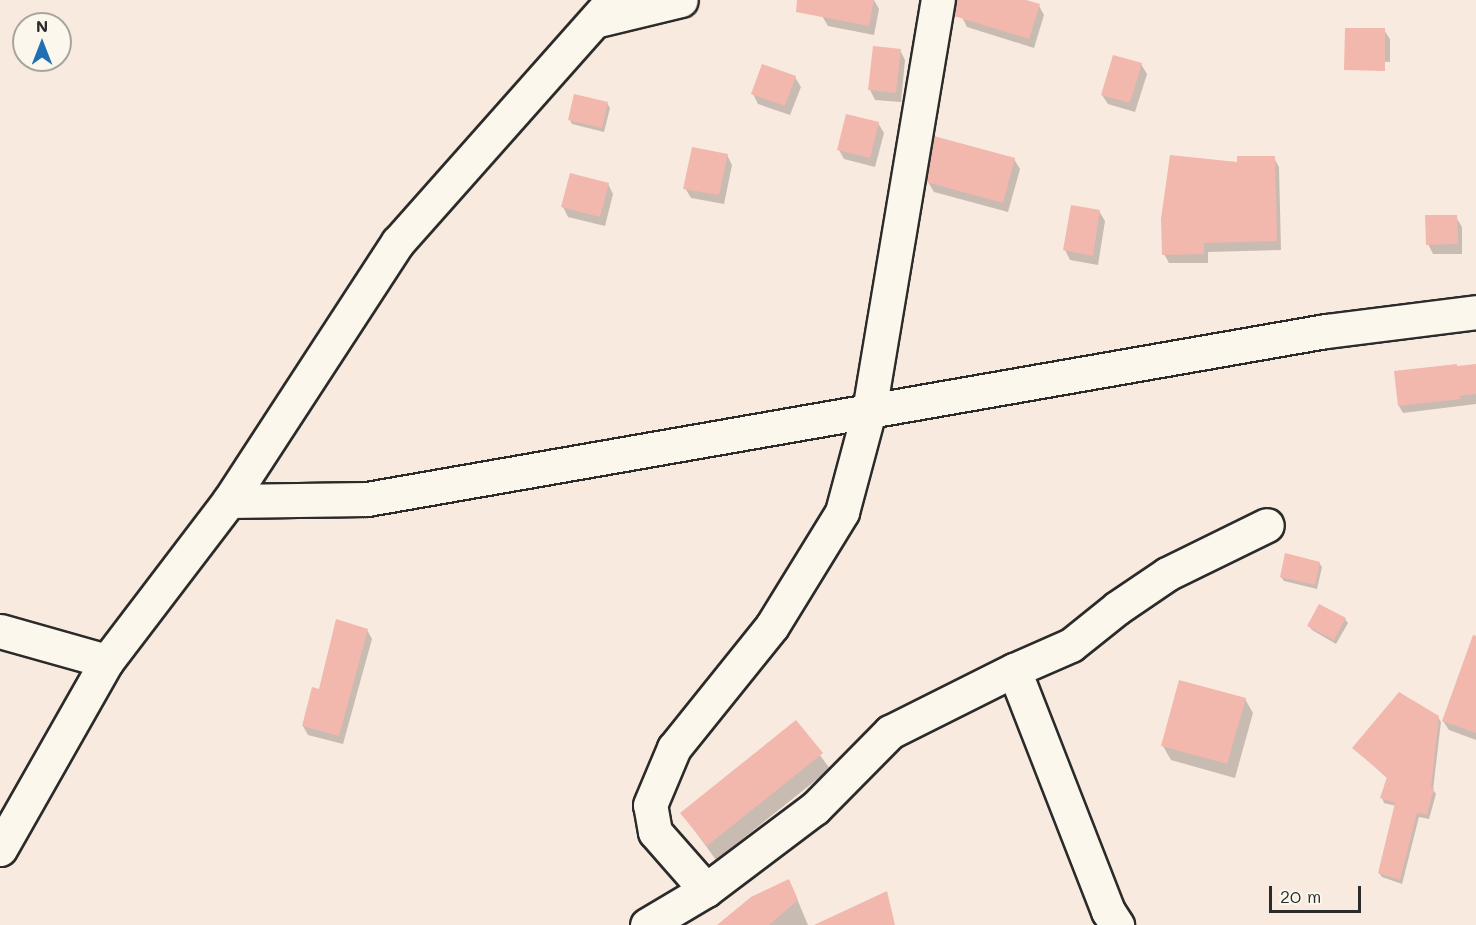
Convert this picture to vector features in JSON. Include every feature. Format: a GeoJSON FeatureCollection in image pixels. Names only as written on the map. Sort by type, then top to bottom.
{"type":"FeatureCollection","features":[{"type":"Feature","properties":{"kind":"street"},"geometry":{"type":"LineString","coordinates":[[0,849],[106,662],[229,501],[399,242],[605,10],[681,0]]}},
{"type":"Feature","properties":{"kind":"street"},"geometry":{"type":"LineString","coordinates":[[706,890],[656,832],[650,805],[674,748],[772,626],[842,512],[869,411],[938,0]]}},
{"type":"Feature","properties":{"kind":"street"},"geometry":{"type":"LineString","coordinates":[[229,501],[366,499],[1326,331],[1476,312]]}},
{"type":"Feature","properties":{"kind":"street"},"geometry":{"type":"LineString","coordinates":[[646,925],[706,890],[815,808],[890,732],[1014,670],[1071,645],[1117,608],[1167,574],[1267,525]]}},
{"type":"Feature","properties":{"kind":"street"},"geometry":{"type":"LineString","coordinates":[[0,631],[106,662]]}},
{"type":"Feature","properties":{"kind":"street"},"geometry":{"type":"LineString","coordinates":[[1014,670],[1108,911],[1117,925]]}},
{"type":"Feature","properties":{"kind":"building"},"geometry":{"type":"Polygon","coordinates":[[[797,0],[874,0],[869,26],[796,12],[797,0]]]}},
{"type":"Feature","properties":{"kind":"building"},"geometry":{"type":"Polygon","coordinates":[[[956,0],[1026,0],[1040,4],[1029,39],[954,16],[956,0]]]}},
{"type":"Feature","properties":{"kind":"building"},"geometry":{"type":"Polygon","coordinates":[[[1345,28],[1385,28],[1385,71],[1344,70],[1345,28]]]}},
{"type":"Feature","properties":{"kind":"building"},"geometry":{"type":"Polygon","coordinates":[[[873,46],[901,49],[896,93],[868,90],[873,46]]]}},
{"type":"Feature","properties":{"kind":"building"},"geometry":{"type":"Polygon","coordinates":[[[1113,55],[1142,63],[1130,103],[1101,95],[1113,55]]]}},
{"type":"Feature","properties":{"kind":"building"},"geometry":{"type":"Polygon","coordinates":[[[762,64],[796,76],[785,106],[751,94],[762,64]]]}},
{"type":"Feature","properties":{"kind":"building"},"geometry":{"type":"Polygon","coordinates":[[[574,94],[608,102],[602,128],[568,120],[574,94]]]}},
{"type":"Feature","properties":{"kind":"building"},"geometry":{"type":"Polygon","coordinates":[[[846,114],[879,122],[870,158],[837,150],[846,114]]]}},
{"type":"Feature","properties":{"kind":"building"},"geometry":{"type":"Polygon","coordinates":[[[934,136],[1015,158],[1003,203],[926,182],[934,136]]]}},
{"type":"Feature","properties":{"kind":"building"},"geometry":{"type":"Polygon","coordinates":[[[692,147],[728,154],[719,195],[683,189],[692,147]]]}},
{"type":"Feature","properties":{"kind":"building"},"geometry":{"type":"Polygon","coordinates":[[[1170,155],[1237,162],[1237,156],[1275,156],[1277,241],[1204,243],[1204,254],[1162,255],[1161,219],[1170,155]]]}},
{"type":"Feature","properties":{"kind":"building"},"geometry":{"type":"Polygon","coordinates":[[[570,173],[609,183],[600,217],[561,207],[570,173]]]}},
{"type":"Feature","properties":{"kind":"building"},"geometry":{"type":"Polygon","coordinates":[[[1071,205],[1100,210],[1093,256],[1063,250],[1071,205]]]}},
{"type":"Feature","properties":{"kind":"building"},"geometry":{"type":"Polygon","coordinates":[[[1425,215],[1457,215],[1458,244],[1426,245],[1425,215]]]}},
{"type":"Feature","properties":{"kind":"building"},"geometry":{"type":"Polygon","coordinates":[[[1457,364],[1457,366],[1476,364],[1476,394],[1460,396],[1461,399],[1398,406],[1394,371],[1457,364]]]}},
{"type":"Feature","properties":{"kind":"building"},"geometry":{"type":"Polygon","coordinates":[[[1285,553],[1320,562],[1315,585],[1280,577],[1285,553]]]}},
{"type":"Feature","properties":{"kind":"building"},"geometry":{"type":"Polygon","coordinates":[[[1319,604],[1346,618],[1334,640],[1307,626],[1319,604]]]}},
{"type":"Feature","properties":{"kind":"building"},"geometry":{"type":"Polygon","coordinates":[[[336,619],[368,629],[339,736],[302,726],[312,687],[319,689],[336,619]]]}},
{"type":"Feature","properties":{"kind":"building"},"geometry":{"type":"Polygon","coordinates":[[[1473,635],[1476,636],[1476,733],[1442,721],[1473,635]]]}},
{"type":"Feature","properties":{"kind":"building"},"geometry":{"type":"Polygon","coordinates":[[[1179,680],[1246,698],[1227,764],[1161,746],[1179,680]]]}},
{"type":"Feature","properties":{"kind":"building"},"geometry":{"type":"Polygon","coordinates":[[[1399,692],[1439,716],[1431,788],[1434,788],[1427,815],[1417,813],[1400,880],[1378,873],[1395,803],[1380,798],[1387,777],[1352,748],[1399,692]]]}},
{"type":"Feature","properties":{"kind":"building"},"geometry":{"type":"Polygon","coordinates":[[[796,720],[823,753],[707,846],[680,813],[796,720]]]}},
{"type":"Feature","properties":{"kind":"building"},"geometry":{"type":"Polygon","coordinates":[[[789,879],[798,900],[769,925],[717,925],[751,897],[789,879]]]}},
{"type":"Feature","properties":{"kind":"building"},"geometry":{"type":"Polygon","coordinates":[[[887,891],[895,925],[814,925],[887,891]]]}}]}
